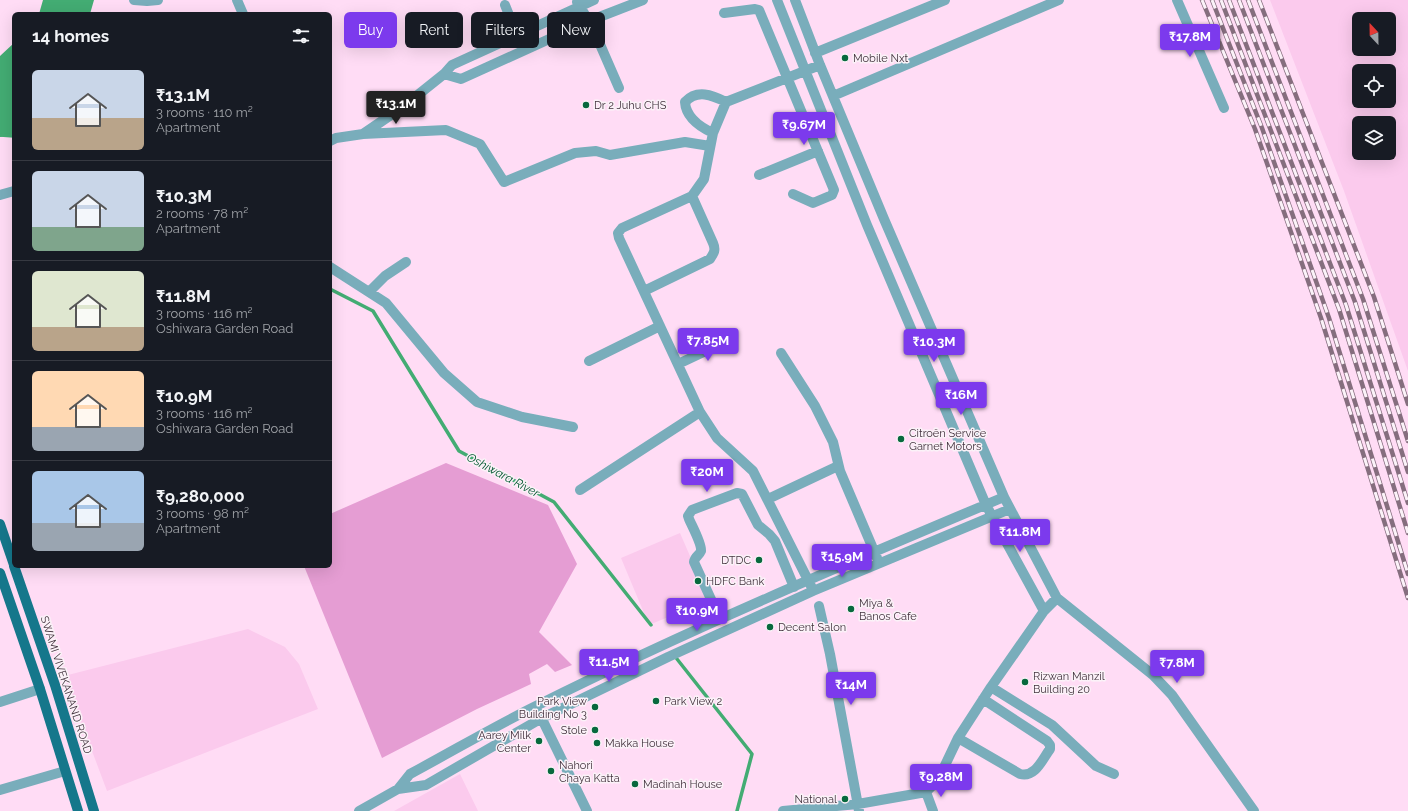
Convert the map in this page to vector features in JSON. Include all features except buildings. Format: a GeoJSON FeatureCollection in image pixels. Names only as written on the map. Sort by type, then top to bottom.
{"type":"FeatureCollection","features":[{"type":"Feature","properties":{"kind":"main road","name":"SWAMI VIVEKANAND ROAD"},"geometry":{"type":"LineString","coordinates":[[0,524],[12,560]]}},
{"type":"Feature","properties":{"kind":"main road","name":"SWAMI VIVEKANAND ROAD"},"geometry":{"type":"LineString","coordinates":[[15,568],[55,685],[94,811]]}},
{"type":"Feature","properties":{"kind":"main road"},"geometry":{"type":"LineString","coordinates":[[0,573],[40,689],[78,811]]}},
{"type":"Feature","properties":{"kind":"street"},"geometry":{"type":"LineString","coordinates":[[134,0],[158,0]]}},
{"type":"Feature","properties":{"kind":"street"},"geometry":{"type":"LineString","coordinates":[[239,0],[242,12]]}},
{"type":"Feature","properties":{"kind":"street"},"geometry":{"type":"LineString","coordinates":[[539,23],[577,3],[594,0]]}},
{"type":"Feature","properties":{"kind":"street"},"geometry":{"type":"LineString","coordinates":[[605,15],[643,0]]}},
{"type":"Feature","properties":{"kind":"street"},"geometry":{"type":"LineString","coordinates":[[777,0],[868,225],[986,505],[1044,611]]}},
{"type":"Feature","properties":{"kind":"street"},"geometry":{"type":"LineString","coordinates":[[795,0],[820,66],[1004,498],[1057,598],[1152,675],[1172,695],[1254,811]]}},
{"type":"Feature","properties":{"kind":"street"},"geometry":{"type":"LineString","coordinates":[[815,53],[944,0]]}},
{"type":"Feature","properties":{"kind":"street"},"geometry":{"type":"LineString","coordinates":[[833,96],[1059,0]]}},
{"type":"Feature","properties":{"kind":"street"},"geometry":{"type":"LineString","coordinates":[[1177,0],[1224,108]]}},
{"type":"Feature","properties":{"kind":"street"},"geometry":{"type":"LineString","coordinates":[[577,3],[583,12]]}},
{"type":"Feature","properties":{"kind":"street"},"geometry":{"type":"LineString","coordinates":[[504,5],[507,12]]}},
{"type":"Feature","properties":{"kind":"street"},"geometry":{"type":"LineString","coordinates":[[724,12],[755,9],[759,10],[834,193],[813,203],[793,194]]}},
{"type":"Feature","properties":{"kind":"street"},"geometry":{"type":"LineString","coordinates":[[444,74],[461,79],[547,41]]}},
{"type":"Feature","properties":{"kind":"street"},"geometry":{"type":"LineString","coordinates":[[363,134],[404,106],[444,74],[452,65],[489,48]]}},
{"type":"Feature","properties":{"kind":"street"},"geometry":{"type":"LineString","coordinates":[[602,48],[610,63],[619,88]]}},
{"type":"Feature","properties":{"kind":"street"},"geometry":{"type":"LineString","coordinates":[[813,591],[753,471],[717,438],[700,412],[618,233],[622,228],[692,196],[704,179],[713,133],[726,102],[820,66]]}},
{"type":"Feature","properties":{"kind":"street"},"geometry":{"type":"LineString","coordinates":[[713,133],[696,124],[685,102],[703,93],[714,96],[726,102]]}},
{"type":"Feature","properties":{"kind":"street"},"geometry":{"type":"LineString","coordinates":[[332,140],[336,138],[363,134],[446,130],[480,144],[504,182],[575,153],[596,151],[610,155],[685,142],[710,146]]}},
{"type":"Feature","properties":{"kind":"street"},"geometry":{"type":"LineString","coordinates":[[759,175],[818,151]]}},
{"type":"Feature","properties":{"kind":"street"},"geometry":{"type":"LineString","coordinates":[[0,195],[12,192]]}},
{"type":"Feature","properties":{"kind":"street"},"geometry":{"type":"LineString","coordinates":[[644,291],[710,259],[713,254],[715,248],[692,196]]}},
{"type":"Feature","properties":{"kind":"street"},"geometry":{"type":"LineString","coordinates":[[370,291],[385,276],[406,262]]}},
{"type":"Feature","properties":{"kind":"street"},"geometry":{"type":"LineString","coordinates":[[332,268],[370,291],[386,303],[444,373],[477,402],[522,417],[573,427]]}},
{"type":"Feature","properties":{"kind":"street"},"geometry":{"type":"LineString","coordinates":[[589,361],[660,326]]}},
{"type":"Feature","properties":{"kind":"street"},"geometry":{"type":"LineString","coordinates":[[678,364],[729,340]]}},
{"type":"Feature","properties":{"kind":"street"},"geometry":{"type":"LineString","coordinates":[[781,353],[815,406],[834,447],[838,466],[880,564]]}},
{"type":"Feature","properties":{"kind":"street"},"geometry":{"type":"LineString","coordinates":[[580,490],[700,412]]}},
{"type":"Feature","properties":{"kind":"street"},"geometry":{"type":"LineString","coordinates":[[768,499],[838,466]]}},
{"type":"Feature","properties":{"kind":"street"},"geometry":{"type":"LineString","coordinates":[[720,620],[694,562],[695,557],[699,553],[701,547],[688,516],[692,510],[737,493],[742,494],[758,525],[775,541],[794,586]]}},
{"type":"Feature","properties":{"kind":"street"},"geometry":{"type":"LineString","coordinates":[[398,790],[410,774],[536,706],[794,586],[1004,498]]}},
{"type":"Feature","properties":{"kind":"street"},"geometry":{"type":"LineString","coordinates":[[359,811],[398,790],[426,785],[542,718],[668,657],[813,591],[1010,509]]}},
{"type":"Feature","properties":{"kind":"street"},"geometry":{"type":"LineString","coordinates":[[783,811],[858,807],[926,792],[938,780],[958,738],[991,687],[1044,611],[1057,598]]}},
{"type":"Feature","properties":{"kind":"street"},"geometry":{"type":"LineString","coordinates":[[819,606],[830,654],[858,807]]}},
{"type":"Feature","properties":{"kind":"street"},"geometry":{"type":"LineString","coordinates":[[991,687],[1052,725],[1096,766],[1114,774]]}},
{"type":"Feature","properties":{"kind":"street"},"geometry":{"type":"LineString","coordinates":[[0,702],[40,689]]}},
{"type":"Feature","properties":{"kind":"street"},"geometry":{"type":"LineString","coordinates":[[958,738],[1026,776],[1033,773],[1050,749],[1050,745],[1047,741],[983,699]]}},
{"type":"Feature","properties":{"kind":"street"},"geometry":{"type":"LineString","coordinates":[[536,706],[588,811]]}},
{"type":"Feature","properties":{"kind":"street"},"geometry":{"type":"LineString","coordinates":[[0,790],[65,771]]}},
{"type":"Feature","properties":{"kind":"street"},"geometry":{"type":"LineString","coordinates":[[926,792],[933,811]]}},
{"type":"Feature","properties":{"kind":"shaded area"},"geometry":{"type":"Polygon","coordinates":[[[43,0],[94,0],[91,12],[40,12],[43,0]]]}},
{"type":"Feature","properties":{"kind":"shaded area"},"geometry":{"type":"Polygon","coordinates":[[[1270,0],[1408,0],[1408,371],[1344,191],[1270,0]]]}},
{"type":"Feature","properties":{"kind":"shaded area"},"geometry":{"type":"Polygon","coordinates":[[[12,45],[12,134],[0,137],[0,56],[12,45]]]}},
{"type":"Feature","properties":{"kind":"shaded area"},"geometry":{"type":"Polygon","coordinates":[[[446,463],[548,505],[577,564],[539,632],[572,665],[555,672],[547,664],[529,674],[531,684],[477,709],[382,758],[305,568],[332,568],[332,513],[446,463]]]}},
{"type":"Feature","properties":{"kind":"shaded area"},"geometry":{"type":"Polygon","coordinates":[[[680,533],[709,600],[649,625],[621,558],[680,533]]]}},
{"type":"Feature","properties":{"kind":"shaded area"},"geometry":{"type":"Polygon","coordinates":[[[248,629],[285,647],[299,664],[318,709],[107,791],[64,676],[248,629]]]}},
{"type":"Feature","properties":{"kind":"shaded area"},"geometry":{"type":"Polygon","coordinates":[[[460,774],[478,811],[394,811],[460,774]]]}},
{"type":"Feature","properties":{"kind":"waterway","name":"Oshiwara River"},"geometry":{"type":"LineString","coordinates":[[0,135],[12,136]]}},
{"type":"Feature","properties":{"kind":"waterway","name":"Oshiwara River"},"geometry":{"type":"LineString","coordinates":[[332,290],[373,311],[459,451],[554,502],[651,625]]}},
{"type":"Feature","properties":{"kind":"waterway","name":"Oshiwara River"},"geometry":{"type":"LineString","coordinates":[[677,659],[752,754],[737,811]]}},
{"type":"Feature","properties":{"kind":"railway"},"geometry":{"type":"LineString","coordinates":[[1202,0],[1255,129],[1321,318],[1408,598]]}},
{"type":"Feature","properties":{"kind":"railway"},"geometry":{"type":"LineString","coordinates":[[1212,0],[1262,128],[1329,318],[1408,574]]}},
{"type":"Feature","properties":{"kind":"railway"},"geometry":{"type":"LineString","coordinates":[[1221,0],[1339,309],[1408,533]]}},
{"type":"Feature","properties":{"kind":"railway"},"geometry":{"type":"LineString","coordinates":[[1229,0],[1346,305],[1408,503]]}},
{"type":"Feature","properties":{"kind":"railway"},"geometry":{"type":"LineString","coordinates":[[1239,0],[1355,302],[1408,472]]}},
{"type":"Feature","properties":{"kind":"railway"},"geometry":{"type":"LineString","coordinates":[[1248,0],[1363,299],[1408,441]]}},
{"type":"Feature","properties":{"kind":"railway"},"geometry":{"type":"LineString","coordinates":[[1259,0],[1374,297],[1408,404]]}},
{"type":"Feature","properties":{"kind":"place","name":"Mobile Nxt"},"geometry":{"type":"Point","coordinates":[845,58]}},
{"type":"Feature","properties":{"kind":"place","name":"Dr 2 Juhu CHS"},"geometry":{"type":"Point","coordinates":[586,105]}},
{"type":"Feature","properties":{"kind":"place","name":"Citroën Service Garnet Motors"},"geometry":{"type":"Point","coordinates":[901,439]}},
{"type":"Feature","properties":{"kind":"place","name":"DTDC"},"geometry":{"type":"Point","coordinates":[759,560]}},
{"type":"Feature","properties":{"kind":"place","name":"HDFC Bank"},"geometry":{"type":"Point","coordinates":[698,581]}},
{"type":"Feature","properties":{"kind":"place","name":"Miya & Banos Cafe"},"geometry":{"type":"Point","coordinates":[851,609]}},
{"type":"Feature","properties":{"kind":"place","name":"Decent Salon"},"geometry":{"type":"Point","coordinates":[770,627]}},
{"type":"Feature","properties":{"kind":"place","name":"Rizwan Manzil Building 20"},"geometry":{"type":"Point","coordinates":[1025,682]}},
{"type":"Feature","properties":{"kind":"place","name":"Park View 2"},"geometry":{"type":"Point","coordinates":[656,701]}},
{"type":"Feature","properties":{"kind":"place","name":"Park View Building No 3"},"geometry":{"type":"Point","coordinates":[595,707]}},
{"type":"Feature","properties":{"kind":"place","name":"Stole"},"geometry":{"type":"Point","coordinates":[595,730]}},
{"type":"Feature","properties":{"kind":"place","name":"Aarey Milk Center"},"geometry":{"type":"Point","coordinates":[539,741]}},
{"type":"Feature","properties":{"kind":"place","name":"Makka House"},"geometry":{"type":"Point","coordinates":[597,743]}},
{"type":"Feature","properties":{"kind":"place","name":"Nahori Chaya Katta"},"geometry":{"type":"Point","coordinates":[551,771]}},
{"type":"Feature","properties":{"kind":"place","name":"Madinah House"},"geometry":{"type":"Point","coordinates":[635,784]}},
{"type":"Feature","properties":{"kind":"place","name":"National"},"geometry":{"type":"Point","coordinates":[845,799]}}]}
